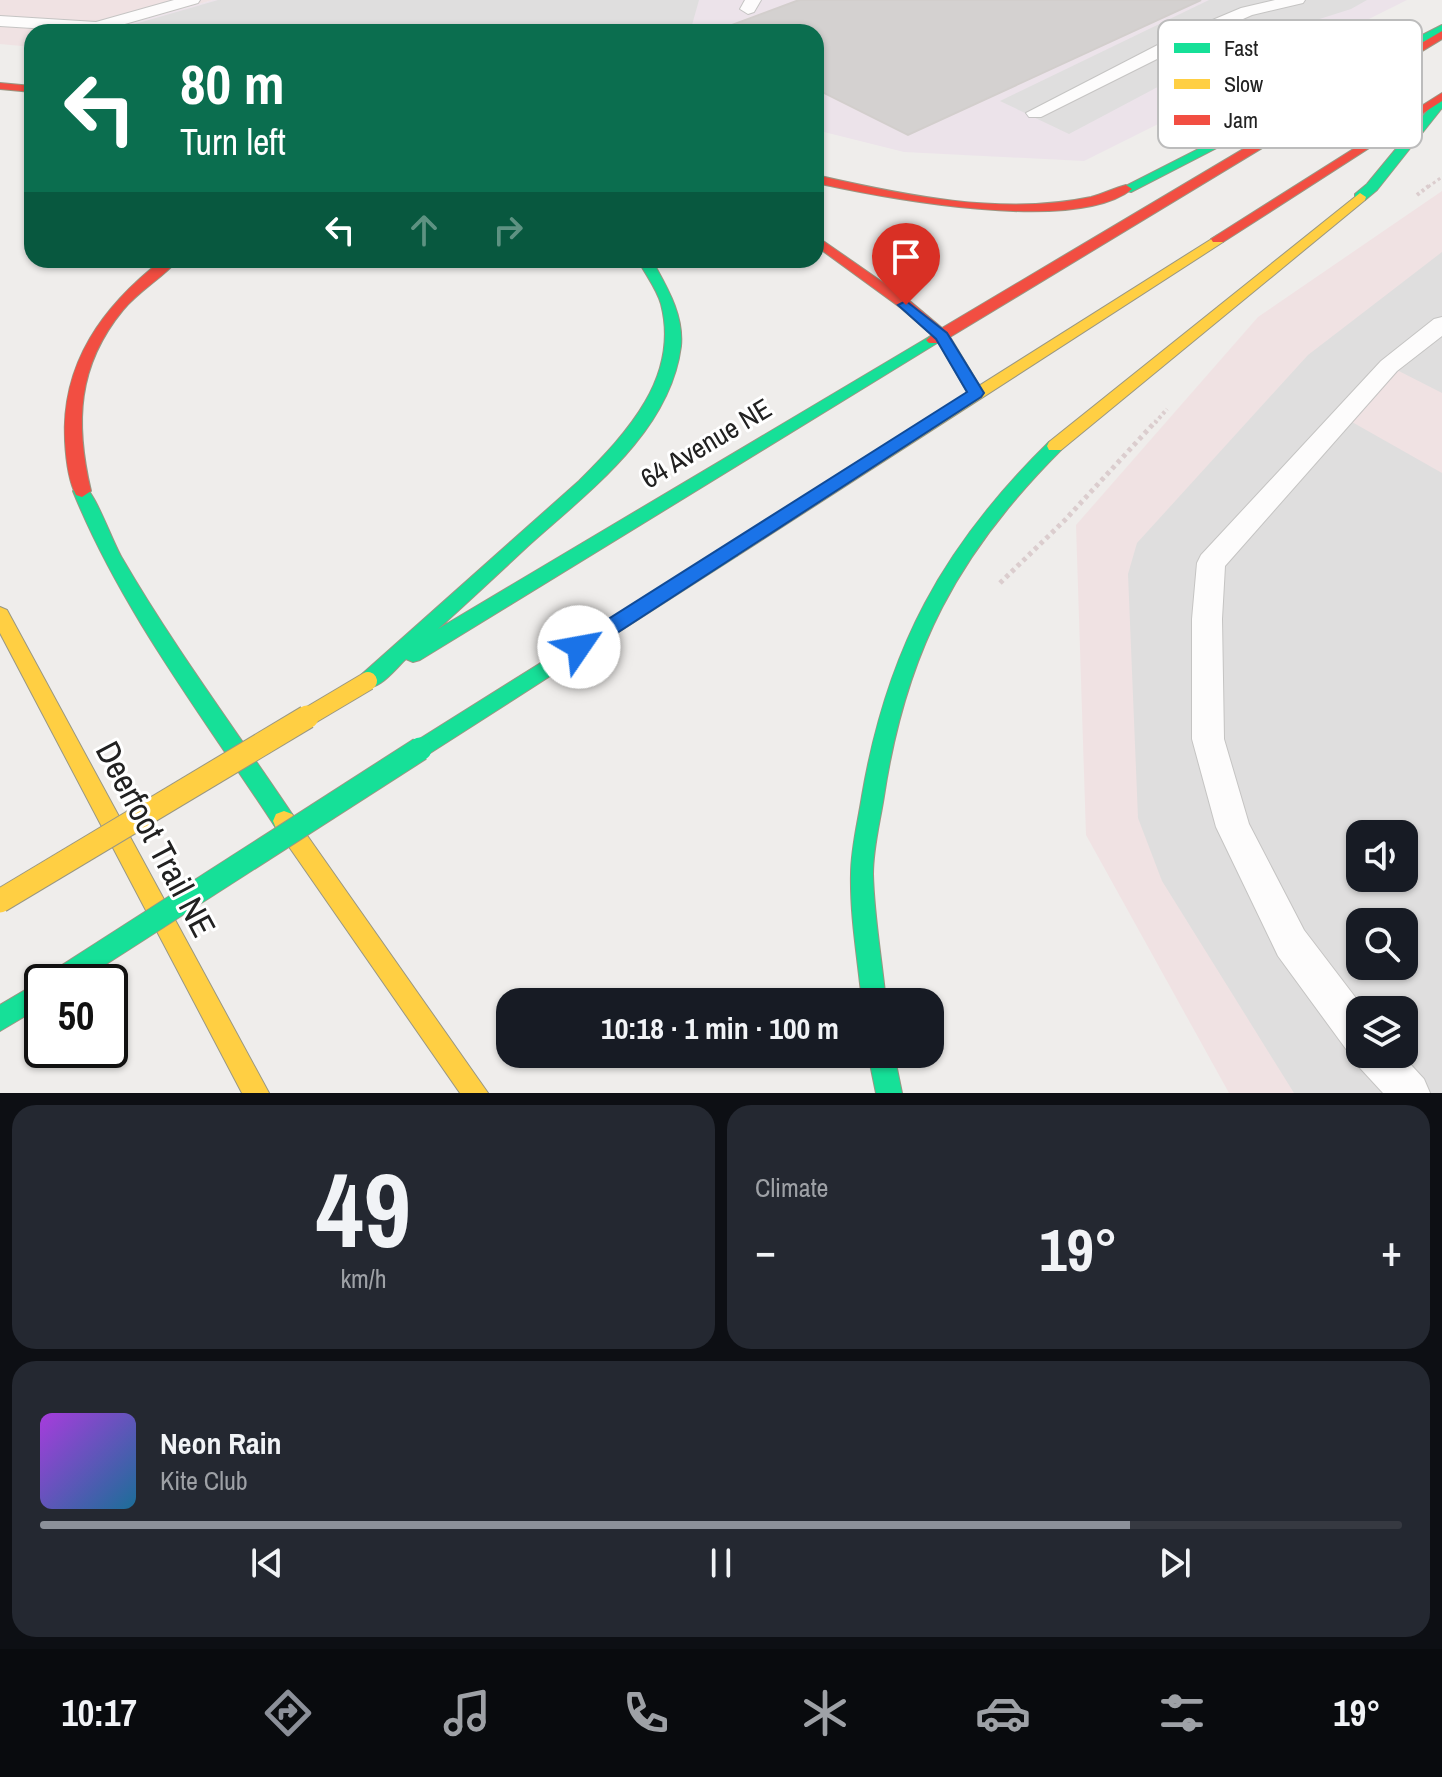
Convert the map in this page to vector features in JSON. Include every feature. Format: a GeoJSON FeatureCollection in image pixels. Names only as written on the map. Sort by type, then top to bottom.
{"type":"FeatureCollection","features":[{"type":"Feature","properties":{"kind":"main road"},"geometry":{"type":"LineString","coordinates":[[1422,41],[1442,31]]}},
{"type":"Feature","properties":{"kind":"main road","name":"64 Avenue NE"},"geometry":{"type":"LineString","coordinates":[[1422,43],[1442,31]]}},
{"type":"Feature","properties":{"kind":"main road"},"geometry":{"type":"LineString","coordinates":[[0,86],[24,88]]}},
{"type":"Feature","properties":{"kind":"main road"},"geometry":{"type":"LineString","coordinates":[[1422,111],[1442,98]]}},
{"type":"Feature","properties":{"kind":"main road"},"geometry":{"type":"LineString","coordinates":[[1422,123],[1442,98]]}},
{"type":"Feature","properties":{"kind":"main road"},"geometry":{"type":"LineString","coordinates":[[824,181],[875,193],[1016,208],[1106,199],[1208,148]]}},
{"type":"Feature","properties":{"kind":"main road","name":"64 Avenue NE"},"geometry":{"type":"LineString","coordinates":[[0,901],[1250,148]]}},
{"type":"Feature","properties":{"kind":"main road"},"geometry":{"type":"LineString","coordinates":[[85,964],[1363,148]]}},
{"type":"Feature","properties":{"kind":"main road"},"geometry":{"type":"LineString","coordinates":[[873,988],[862,873],[877,754],[904,662],[949,575],[987,516],[1033,466],[1079,424],[1372,187],[1403,148]]}},
{"type":"Feature","properties":{"kind":"main road"},"geometry":{"type":"LineString","coordinates":[[1129,296],[1195,232]]}},
{"type":"Feature","properties":{"kind":"main road"},"geometry":{"type":"LineString","coordinates":[[824,246],[906,305],[942,336],[976,393]]}},
{"type":"Feature","properties":{"kind":"main road"},"geometry":{"type":"LineString","coordinates":[[161,268],[118,304],[87,348],[78,372],[72,402],[71,432],[85,497],[116,566],[217,725],[475,1093]]}},
{"type":"Feature","properties":{"kind":"main road"},"geometry":{"type":"LineString","coordinates":[[368,681],[588,482],[629,438],[656,400],[671,366],[673,335],[667,298],[650,268]]}},
{"type":"Feature","properties":{"kind":"main road","name":"Deerfoot Trail NE"},"geometry":{"type":"LineString","coordinates":[[0,615],[256,1093]]}},
{"type":"Feature","properties":{"kind":"main road"},"geometry":{"type":"LineString","coordinates":[[0,1019],[24,1004]]}},
{"type":"Feature","properties":{"kind":"main road"},"geometry":{"type":"LineString","coordinates":[[884,1068],[889,1093]]}},
{"type":"Feature","properties":{"kind":"lane"},"geometry":{"type":"LineString","coordinates":[[108,24],[192,0]]}},
{"type":"Feature","properties":{"kind":"lane"},"geometry":{"type":"LineString","coordinates":[[1226,20],[1247,11],[1297,0]]}},
{"type":"Feature","properties":{"kind":"lane"},"geometry":{"type":"LineString","coordinates":[[0,21],[48,24]]}},
{"type":"Feature","properties":{"kind":"lane"},"geometry":{"type":"LineString","coordinates":[[1035,113],[1158,52]]}},
{"type":"Feature","properties":{"kind":"lane"},"geometry":{"type":"LineString","coordinates":[[1346,1016],[1291,943],[1233,827],[1208,739],[1207,619],[1211,563],[1389,366],[1442,324]]}},
{"type":"Feature","properties":{"kind":"lane"},"geometry":{"type":"LineString","coordinates":[[1387,1068],[1410,1093]]}},
{"type":"Feature","properties":{"kind":"path"},"geometry":{"type":"LineString","coordinates":[[1405,204],[1442,177]]}},
{"type":"Feature","properties":{"kind":"path"},"geometry":{"type":"LineString","coordinates":[[991,592],[1051,538],[1076,505],[1176,399]]}},
{"type":"Feature","properties":{"kind":"shaded area"},"geometry":{"type":"Polygon","coordinates":[[[0,0],[213,0],[128,24],[24,24],[24,46],[0,44],[0,0]]]}},
{"type":"Feature","properties":{"kind":"shaded area"},"geometry":{"type":"Polygon","coordinates":[[[213,0],[1407,0],[1367,20],[1158,20],[1158,124],[1084,161],[904,152],[824,132],[824,24],[128,24],[213,0]]]}},
{"type":"Feature","properties":{"kind":"shaded area"},"geometry":{"type":"Polygon","coordinates":[[[218,0],[699,0],[692,24],[135,24],[218,0]]]}},
{"type":"Feature","properties":{"kind":"shaded area"},"geometry":{"type":"Polygon","coordinates":[[[1209,0],[1367,0],[1351,9],[1317,20],[1168,20],[1209,0]]]}},
{"type":"Feature","properties":{"kind":"shaded area"},"geometry":{"type":"Polygon","coordinates":[[[1158,25],[1158,87],[1069,134],[1000,101],[1158,25]]]}},
{"type":"Feature","properties":{"kind":"shaded area"},"geometry":{"type":"Polygon","coordinates":[[[1442,191],[1442,1093],[1229,1093],[1086,835],[1076,525],[1258,317],[1442,191]]]}},
{"type":"Feature","properties":{"kind":"shaded area"},"geometry":{"type":"Polygon","coordinates":[[[1442,252],[1442,393],[1389,366],[1345,418],[1442,473],[1442,1093],[1294,1093],[1162,881],[1138,818],[1128,574],[1137,543],[1308,355],[1442,252]]]}},
{"type":"Feature","properties":{"kind":"building"},"geometry":{"type":"Polygon","coordinates":[[[799,0],[1201,0],[908,135],[824,93],[824,24],[734,24],[799,0]]]}},
{"type":"Feature","properties":{"kind":"traffic: fast"},"geometry":{"type":"LineString","coordinates":[[1422,38],[1442,28]]}},
{"type":"Feature","properties":{"kind":"traffic: fast"},"geometry":{"type":"LineString","coordinates":[[1422,125],[1442,100]]}},
{"type":"Feature","properties":{"kind":"traffic: fast"},"geometry":{"type":"LineString","coordinates":[[1126,189],[1206,148]]}},
{"type":"Feature","properties":{"kind":"traffic: fast"},"geometry":{"type":"LineString","coordinates":[[1360,197],[1403,148]]}},
{"type":"Feature","properties":{"kind":"traffic: fast"},"geometry":{"type":"LineString","coordinates":[[368,681],[585,485],[617,453],[645,418],[665,382],[674,343],[668,302],[649,268]]}},
{"type":"Feature","properties":{"kind":"traffic: fast"},"geometry":{"type":"LineString","coordinates":[[413,654],[934,340]]}},
{"type":"Feature","properties":{"kind":"traffic: fast"},"geometry":{"type":"LineString","coordinates":[[872,988],[862,866],[879,760],[891,708],[928,612],[953,567],[1016,484],[1055,446]]}},
{"type":"Feature","properties":{"kind":"traffic: fast"},"geometry":{"type":"LineString","coordinates":[[82,491],[103,542],[133,594],[284,821]]}},
{"type":"Feature","properties":{"kind":"traffic: fast"},"geometry":{"type":"LineString","coordinates":[[420,749],[731,551]]}},
{"type":"Feature","properties":{"kind":"traffic: fast"},"geometry":{"type":"LineString","coordinates":[[85,964],[420,749]]}},
{"type":"Feature","properties":{"kind":"traffic: fast"},"geometry":{"type":"LineString","coordinates":[[0,1019],[24,1004]]}},
{"type":"Feature","properties":{"kind":"traffic: fast"},"geometry":{"type":"LineString","coordinates":[[884,1068],[889,1093]]}},
{"type":"Feature","properties":{"kind":"traffic: slow"},"geometry":{"type":"LineString","coordinates":[[1055,446],[1360,197]]}},
{"type":"Feature","properties":{"kind":"traffic: slow"},"geometry":{"type":"LineString","coordinates":[[731,551],[1218,239]]}},
{"type":"Feature","properties":{"kind":"traffic: slow"},"geometry":{"type":"LineString","coordinates":[[0,615],[256,1093]]}},
{"type":"Feature","properties":{"kind":"traffic: slow"},"geometry":{"type":"LineString","coordinates":[[0,901],[368,681]]}},
{"type":"Feature","properties":{"kind":"traffic: slow"},"geometry":{"type":"LineString","coordinates":[[284,821],[475,1093]]}},
{"type":"Feature","properties":{"kind":"traffic: jam"},"geometry":{"type":"LineString","coordinates":[[1422,46],[1442,34]]}},
{"type":"Feature","properties":{"kind":"traffic: jam"},"geometry":{"type":"LineString","coordinates":[[0,86],[24,88]]}},
{"type":"Feature","properties":{"kind":"traffic: jam"},"geometry":{"type":"LineString","coordinates":[[1422,109],[1442,96]]}},
{"type":"Feature","properties":{"kind":"traffic: jam"},"geometry":{"type":"LineString","coordinates":[[934,340],[1253,148]]}},
{"type":"Feature","properties":{"kind":"traffic: jam"},"geometry":{"type":"LineString","coordinates":[[1218,239],[1361,148]]}},
{"type":"Feature","properties":{"kind":"traffic: jam"},"geometry":{"type":"LineString","coordinates":[[824,181],[929,200],[1017,207],[1058,206],[1095,200],[1126,189]]}},
{"type":"Feature","properties":{"kind":"traffic: jam"},"geometry":{"type":"LineString","coordinates":[[824,246],[906,305],[942,336],[976,393]]}},
{"type":"Feature","properties":{"kind":"traffic: jam"},"geometry":{"type":"LineString","coordinates":[[82,491],[74,455],[72,421],[76,390],[85,360],[99,332],[119,306],[161,268]]}},
{"type":"Feature","properties":{"kind":"route"},"geometry":{"type":"LineString","coordinates":[[579,647],[976,393],[942,336],[906,305]]}}]}
